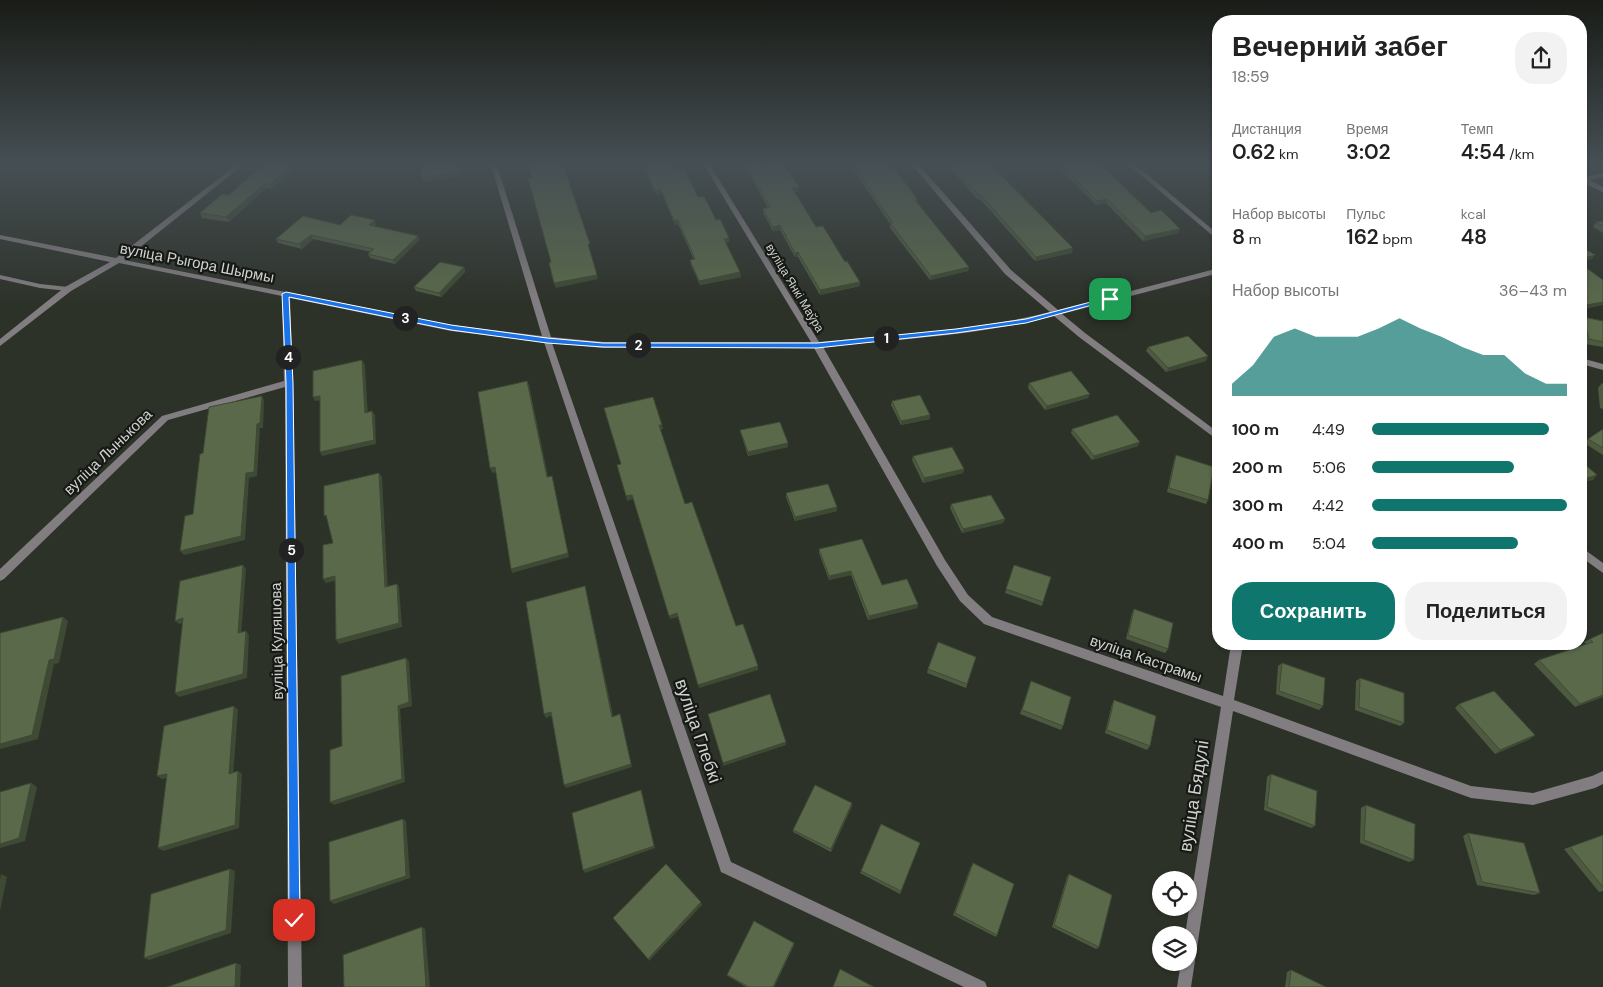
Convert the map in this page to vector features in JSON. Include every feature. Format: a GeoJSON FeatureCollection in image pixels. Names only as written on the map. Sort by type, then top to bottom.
{"type":"FeatureCollection","features":[{"type":"Feature","properties":{"kind":"street"},"geometry":{"type":"LineString","coordinates":[[0,343],[68,290],[118,261],[181,211]]}},
{"type":"Feature","properties":{"kind":"street","name":"вуліца Глебкі"},"geometry":{"type":"LineString","coordinates":[[508,211],[547,340],[726,868],[980,987]]}},
{"type":"Feature","properties":{"kind":"street","name":"вуліца Янкі Маўра"},"geometry":{"type":"LineString","coordinates":[[734,211],[817,346]]}},
{"type":"Feature","properties":{"kind":"street"},"geometry":{"type":"LineString","coordinates":[[955,211],[1008,272],[1056,313],[1212,433]]}},
{"type":"Feature","properties":{"kind":"street"},"geometry":{"type":"LineString","coordinates":[[1186,211],[1212,233]]}},
{"type":"Feature","properties":{"kind":"street","name":"вуліца Рыгора Шырмы"},"geometry":{"type":"LineString","coordinates":[[0,237],[451,328],[603,345],[817,346],[956,331],[1026,321],[1212,272]]}},
{"type":"Feature","properties":{"kind":"street","name":"вуліца Куляшова"},"geometry":{"type":"LineString","coordinates":[[286,294],[289,383],[295,987]]}},
{"type":"Feature","properties":{"kind":"street","name":"вуліца Кастрамы"},"geometry":{"type":"LineString","coordinates":[[817,346],[941,563],[964,598],[988,621],[1227,703],[1471,792],[1533,799],[1594,782],[1603,777]]}},
{"type":"Feature","properties":{"kind":"street"},"geometry":{"type":"LineString","coordinates":[[1587,363],[1603,367]]}},
{"type":"Feature","properties":{"kind":"street","name":"вуліца Лынькова"},"geometry":{"type":"LineString","coordinates":[[0,576],[165,418],[289,383]]}},
{"type":"Feature","properties":{"kind":"street"},"geometry":{"type":"LineString","coordinates":[[1587,556],[1603,569]]}},
{"type":"Feature","properties":{"kind":"street","name":"вуліца Бядулі"},"geometry":{"type":"LineString","coordinates":[[1193,926],[1236,650]]}},
{"type":"Feature","properties":{"kind":"street"},"geometry":{"type":"LineString","coordinates":[[1184,987],[1187,971]]}},
{"type":"Feature","properties":{"kind":"lane"},"geometry":{"type":"LineString","coordinates":[[0,277],[68,290]]}},
{"type":"Feature","properties":{"kind":"building"},"geometry":{"type":"Polygon","coordinates":[[[202,211],[233,211],[226,217],[200,213],[202,211]]]}},
{"type":"Feature","properties":{"kind":"building"},"geometry":{"type":"Polygon","coordinates":[[[537,211],[579,211],[590,244],[588,244],[597,275],[554,283],[549,263],[551,262],[537,211]]]}},
{"type":"Feature","properties":{"kind":"building"},"geometry":{"type":"Polygon","coordinates":[[[670,211],[712,211],[716,220],[720,219],[729,238],[724,239],[740,272],[699,281],[690,260],[695,259],[678,220],[674,220],[670,211]]]}},
{"type":"Feature","properties":{"kind":"building"},"geometry":{"type":"Polygon","coordinates":[[[764,211],[806,211],[816,227],[823,226],[860,282],[820,290],[798,252],[795,253],[780,225],[773,227],[764,211]]]}},
{"type":"Feature","properties":{"kind":"building"},"geometry":{"type":"Polygon","coordinates":[[[885,211],[924,211],[969,267],[931,276],[890,223],[893,223],[885,211]]]}},
{"type":"Feature","properties":{"kind":"building"},"geometry":{"type":"Polygon","coordinates":[[[995,211],[1037,211],[1073,248],[1036,257],[995,211]]]}},
{"type":"Feature","properties":{"kind":"building"},"geometry":{"type":"Polygon","coordinates":[[[1119,211],[1149,211],[1151,213],[1162,211],[1180,229],[1145,236],[1119,211]]]}},
{"type":"Feature","properties":{"kind":"building"},"geometry":{"type":"Polygon","coordinates":[[[351,215],[375,220],[369,225],[418,236],[393,260],[368,254],[374,249],[311,235],[299,244],[276,239],[303,216],[340,225],[351,215]]]}},
{"type":"Feature","properties":{"kind":"building"},"geometry":{"type":"Polygon","coordinates":[[[1603,221],[1603,226],[1596,222],[1603,221]]]}},
{"type":"Feature","properties":{"kind":"building"},"geometry":{"type":"Polygon","coordinates":[[[1587,250],[1595,255],[1587,257],[1587,250]]]}},
{"type":"Feature","properties":{"kind":"building"},"geometry":{"type":"Polygon","coordinates":[[[440,262],[464,267],[439,293],[414,287],[440,262]]]}},
{"type":"Feature","properties":{"kind":"building"},"geometry":{"type":"Polygon","coordinates":[[[1587,268],[1603,280],[1603,302],[1587,305],[1587,268]]]}},
{"type":"Feature","properties":{"kind":"building"},"geometry":{"type":"Polygon","coordinates":[[[1587,318],[1603,321],[1603,342],[1589,339],[1587,318]]]}},
{"type":"Feature","properties":{"kind":"building"},"geometry":{"type":"Polygon","coordinates":[[[1188,336],[1208,356],[1168,368],[1148,347],[1188,336]]]}},
{"type":"Feature","properties":{"kind":"building"},"geometry":{"type":"Polygon","coordinates":[[[362,360],[365,413],[372,411],[374,440],[320,452],[320,396],[313,397],[313,371],[362,360]]]}},
{"type":"Feature","properties":{"kind":"building"},"geometry":{"type":"Polygon","coordinates":[[[1071,371],[1090,394],[1047,406],[1029,383],[1071,371]]]}},
{"type":"Feature","properties":{"kind":"building"},"geometry":{"type":"Polygon","coordinates":[[[527,381],[547,477],[552,476],[568,553],[511,569],[495,467],[490,468],[478,392],[527,381]]]}},
{"type":"Feature","properties":{"kind":"building"},"geometry":{"type":"Polygon","coordinates":[[[920,395],[930,415],[901,421],[892,401],[920,395]]]}},
{"type":"Feature","properties":{"kind":"building"},"geometry":{"type":"Polygon","coordinates":[[[262,396],[260,423],[257,424],[254,472],[246,473],[241,536],[180,551],[185,516],[193,514],[200,454],[203,453],[209,407],[262,396]]]}},
{"type":"Feature","properties":{"kind":"building"},"geometry":{"type":"Polygon","coordinates":[[[653,397],[662,425],[659,425],[685,504],[692,502],[736,626],[743,624],[758,666],[698,685],[677,613],[669,616],[632,495],[626,496],[617,465],[621,464],[604,408],[653,397]]]}},
{"type":"Feature","properties":{"kind":"building"},"geometry":{"type":"Polygon","coordinates":[[[1117,415],[1140,442],[1094,456],[1072,429],[1117,415]]]}},
{"type":"Feature","properties":{"kind":"building"},"geometry":{"type":"Polygon","coordinates":[[[780,422],[788,443],[748,452],[740,430],[780,422]]]}},
{"type":"Feature","properties":{"kind":"building"},"geometry":{"type":"Polygon","coordinates":[[[1603,429],[1603,448],[1588,439],[1603,429]]]}},
{"type":"Feature","properties":{"kind":"building"},"geometry":{"type":"Polygon","coordinates":[[[952,447],[964,469],[924,478],[913,456],[952,447]]]}},
{"type":"Feature","properties":{"kind":"building"},"geometry":{"type":"Polygon","coordinates":[[[1176,455],[1212,466],[1208,500],[1169,488],[1176,455]]]}},
{"type":"Feature","properties":{"kind":"building"},"geometry":{"type":"Polygon","coordinates":[[[1587,466],[1597,475],[1587,478],[1587,466]]]}},
{"type":"Feature","properties":{"kind":"building"},"geometry":{"type":"Polygon","coordinates":[[[379,473],[385,587],[397,584],[399,623],[336,640],[335,576],[323,579],[323,545],[333,543],[326,515],[324,516],[324,486],[379,473]]]}},
{"type":"Feature","properties":{"kind":"building"},"geometry":{"type":"Polygon","coordinates":[[[828,484],[837,507],[795,517],[786,493],[828,484]]]}},
{"type":"Feature","properties":{"kind":"building"},"geometry":{"type":"Polygon","coordinates":[[[991,495],[1005,519],[963,529],[951,504],[991,495]]]}},
{"type":"Feature","properties":{"kind":"building"},"geometry":{"type":"Polygon","coordinates":[[[862,539],[882,585],[907,579],[918,604],[869,616],[851,571],[829,576],[819,549],[862,539]]]}},
{"type":"Feature","properties":{"kind":"building"},"geometry":{"type":"Polygon","coordinates":[[[243,565],[238,633],[246,631],[243,674],[175,693],[183,618],[175,621],[180,581],[243,565]]]}},
{"type":"Feature","properties":{"kind":"building"},"geometry":{"type":"Polygon","coordinates":[[[1014,565],[1051,577],[1043,602],[1006,589],[1014,565]]]}},
{"type":"Feature","properties":{"kind":"building"},"geometry":{"type":"Polygon","coordinates":[[[585,586],[612,717],[620,714],[631,764],[564,785],[551,712],[544,714],[526,602],[585,586]]]}},
{"type":"Feature","properties":{"kind":"building"},"geometry":{"type":"Polygon","coordinates":[[[1134,609],[1173,623],[1168,649],[1128,635],[1134,609]]]}},
{"type":"Feature","properties":{"kind":"building"},"geometry":{"type":"Polygon","coordinates":[[[63,617],[54,659],[49,660],[32,735],[0,744],[0,633],[63,617]]]}},
{"type":"Feature","properties":{"kind":"building"},"geometry":{"type":"Polygon","coordinates":[[[1603,633],[1603,695],[1580,704],[1539,660],[1569,650],[1587,650],[1587,644],[1593,642],[1590,639],[1603,633]]]}},
{"type":"Feature","properties":{"kind":"building"},"geometry":{"type":"Polygon","coordinates":[[[938,642],[976,657],[967,684],[928,669],[938,642]]]}},
{"type":"Feature","properties":{"kind":"building"},"geometry":{"type":"Polygon","coordinates":[[[406,658],[409,702],[398,706],[402,779],[330,802],[330,750],[342,746],[341,676],[406,658]]]}},
{"type":"Feature","properties":{"kind":"building"},"geometry":{"type":"Polygon","coordinates":[[[1282,663],[1325,678],[1323,706],[1279,691],[1282,663]]]}},
{"type":"Feature","properties":{"kind":"building"},"geometry":{"type":"Polygon","coordinates":[[[1360,678],[1404,693],[1404,723],[1359,707],[1360,678]]]}},
{"type":"Feature","properties":{"kind":"building"},"geometry":{"type":"Polygon","coordinates":[[[1031,681],[1071,697],[1063,726],[1022,710],[1031,681]]]}},
{"type":"Feature","properties":{"kind":"building"},"geometry":{"type":"Polygon","coordinates":[[[1494,691],[1535,735],[1500,750],[1459,704],[1494,691]]]}},
{"type":"Feature","properties":{"kind":"building"},"geometry":{"type":"Polygon","coordinates":[[[770,694],[786,742],[723,763],[708,714],[770,694]]]}},
{"type":"Feature","properties":{"kind":"building"},"geometry":{"type":"Polygon","coordinates":[[[1114,700],[1156,716],[1150,746],[1107,730],[1114,700]]]}},
{"type":"Feature","properties":{"kind":"building"},"geometry":{"type":"Polygon","coordinates":[[[234,706],[229,774],[238,771],[235,825],[158,848],[167,774],[157,776],[164,726],[234,706]]]}},
{"type":"Feature","properties":{"kind":"building"},"geometry":{"type":"Polygon","coordinates":[[[1271,774],[1317,791],[1315,826],[1267,807],[1271,774]]]}},
{"type":"Feature","properties":{"kind":"building"},"geometry":{"type":"Polygon","coordinates":[[[31,783],[19,838],[0,844],[0,792],[31,783]]]}},
{"type":"Feature","properties":{"kind":"building"},"geometry":{"type":"Polygon","coordinates":[[[815,785],[852,803],[831,849],[793,830],[815,785]]]}},
{"type":"Feature","properties":{"kind":"building"},"geometry":{"type":"Polygon","coordinates":[[[641,790],[654,846],[583,870],[572,813],[641,790]]]}},
{"type":"Feature","properties":{"kind":"building"},"geometry":{"type":"Polygon","coordinates":[[[1366,805],[1415,824],[1414,860],[1364,840],[1366,805]]]}},
{"type":"Feature","properties":{"kind":"building"},"geometry":{"type":"Polygon","coordinates":[[[403,819],[406,876],[330,901],[329,842],[403,819]]]}},
{"type":"Feature","properties":{"kind":"building"},"geometry":{"type":"Polygon","coordinates":[[[881,824],[920,843],[901,891],[861,871],[881,824]]]}},
{"type":"Feature","properties":{"kind":"building"},"geometry":{"type":"Polygon","coordinates":[[[1468,833],[1524,843],[1540,893],[1482,882],[1468,833]]]}},
{"type":"Feature","properties":{"kind":"building"},"geometry":{"type":"Polygon","coordinates":[[[1603,835],[1603,887],[1570,847],[1603,835]]]}},
{"type":"Feature","properties":{"kind":"building"},"geometry":{"type":"Polygon","coordinates":[[[973,863],[1014,884],[997,935],[955,913],[973,863]]]}},
{"type":"Feature","properties":{"kind":"building"},"geometry":{"type":"Polygon","coordinates":[[[666,864],[701,902],[648,959],[613,918],[666,864]]]}},
{"type":"Feature","properties":{"kind":"building"},"geometry":{"type":"Polygon","coordinates":[[[230,869],[226,930],[144,958],[151,894],[230,869]]]}},
{"type":"Feature","properties":{"kind":"building"},"geometry":{"type":"Polygon","coordinates":[[[1069,874],[1112,895],[1099,947],[1054,925],[1069,874]]]}},
{"type":"Feature","properties":{"kind":"building"},"geometry":{"type":"Polygon","coordinates":[[[754,921],[794,943],[773,987],[749,987],[727,975],[754,921]]]}},
{"type":"Feature","properties":{"kind":"building"},"geometry":{"type":"Polygon","coordinates":[[[422,927],[426,987],[344,987],[343,955],[422,927]]]}},
{"type":"Feature","properties":{"kind":"building"},"geometry":{"type":"Polygon","coordinates":[[[236,963],[235,987],[167,987],[236,963]]]}},
{"type":"Feature","properties":{"kind":"building"},"geometry":{"type":"Polygon","coordinates":[[[840,969],[874,987],[833,987],[840,969]]]}},
{"type":"Feature","properties":{"kind":"building"},"geometry":{"type":"Polygon","coordinates":[[[1291,970],[1326,987],[1289,987],[1291,970]]]}},
{"type":"Feature","properties":{"kind":"route"},"geometry":{"type":"LineString","coordinates":[[294,920],[289,383],[286,294],[451,328],[603,345],[817,346],[956,331],[1026,321],[1110,299]]}}]}
